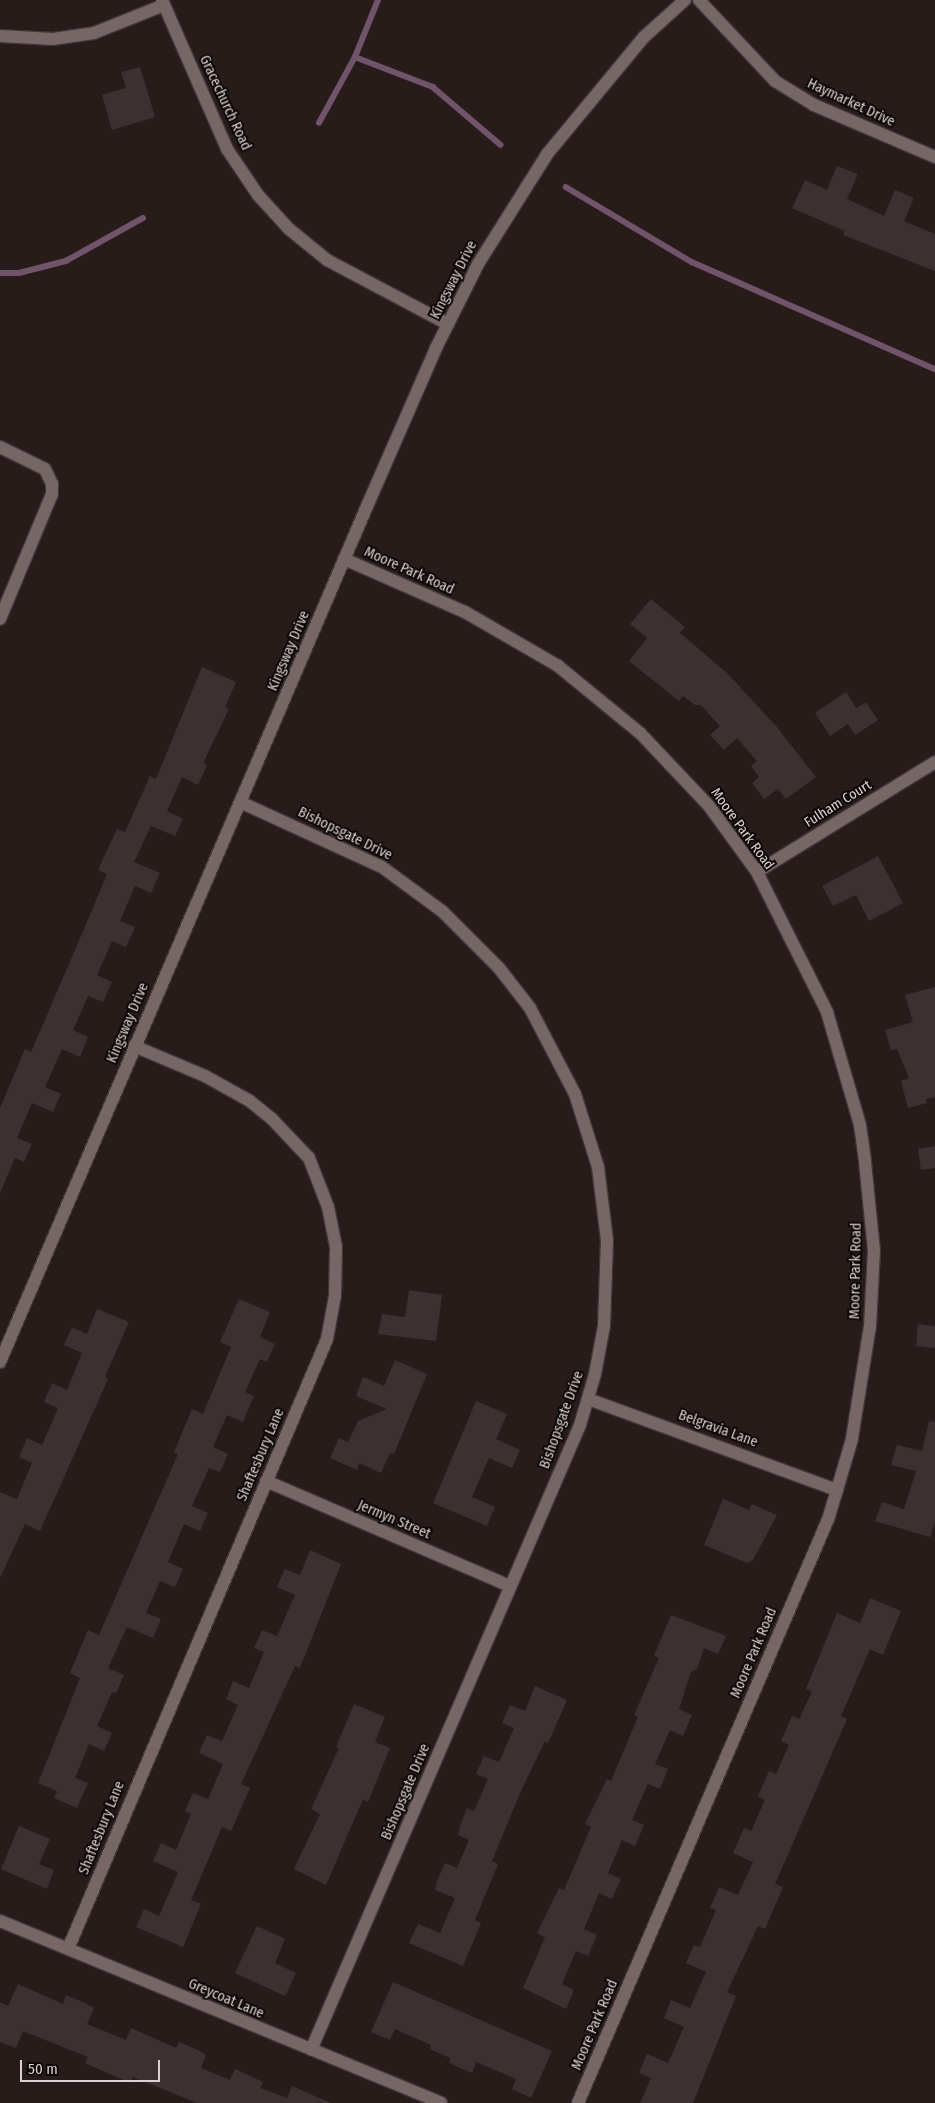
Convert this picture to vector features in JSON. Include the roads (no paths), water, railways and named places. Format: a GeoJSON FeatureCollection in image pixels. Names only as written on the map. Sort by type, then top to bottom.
{"type":"FeatureCollection","features":[{"type":"Feature","properties":{"kind":"street","name":"Kingsway Drive"},"geometry":{"type":"LineString","coordinates":[[0,1362],[344,559],[448,324],[495,233],[548,153],[644,37],[685,0]]}},
{"type":"Feature","properties":{"kind":"street","name":"Haymarket Drive"},"geometry":{"type":"LineString","coordinates":[[699,0],[775,82],[814,105],[935,157]]}},
{"type":"Feature","properties":{"kind":"street","name":"Gracechurch Road"},"geometry":{"type":"LineString","coordinates":[[163,3],[227,149],[258,195],[290,229],[327,260],[448,324]]}},
{"type":"Feature","properties":{"kind":"street"},"geometry":{"type":"LineString","coordinates":[[0,36],[53,39],[94,33],[163,3]]}},
{"type":"Feature","properties":{"kind":"street"},"geometry":{"type":"LineString","coordinates":[[0,447],[38,464],[49,477],[52,494],[50,504],[0,619]]}},
{"type":"Feature","properties":{"kind":"street","name":"Moore Park Road"},"geometry":{"type":"LineString","coordinates":[[344,559],[466,612],[519,641],[583,685],[640,733],[675,768],[709,806],[758,872],[827,1012],[860,1126],[874,1250],[870,1326],[852,1439],[838,1490],[829,1517],[578,2103]]}},
{"type":"Feature","properties":{"kind":"street","name":"Fulham Court"},"geometry":{"type":"LineString","coordinates":[[758,872],[935,762]]}},
{"type":"Feature","properties":{"kind":"street","name":"Bishopsgate Drive"},"geometry":{"type":"LineString","coordinates":[[240,802],[360,855],[410,886],[483,950],[515,987],[538,1022],[575,1094],[592,1143],[602,1192],[608,1290],[600,1351],[588,1399],[572,1445],[311,2050]]}},
{"type":"Feature","properties":{"kind":"street","name":"Shaftesbury Lane"},"geometry":{"type":"LineString","coordinates":[[68,1949],[327,1339],[335,1296],[336,1247],[328,1207],[309,1158],[272,1119],[229,1088],[134,1046]]}},
{"type":"Feature","properties":{"kind":"street","name":"Belgravia Lane"},"geometry":{"type":"LineString","coordinates":[[588,1399],[838,1490]]}},
{"type":"Feature","properties":{"kind":"street","name":"Jermyn Street"},"geometry":{"type":"LineString","coordinates":[[266,1481],[510,1586]]}},
{"type":"Feature","properties":{"kind":"street","name":"Greycoat Lane"},"geometry":{"type":"LineString","coordinates":[[0,1921],[441,2103]]}},
{"type":"Feature","properties":{"kind":"waterway"},"geometry":{"type":"LineString","coordinates":[[319,123],[355,57],[378,0]]}},
{"type":"Feature","properties":{"kind":"waterway"},"geometry":{"type":"LineString","coordinates":[[355,57],[433,87],[501,145]]}},
{"type":"Feature","properties":{"kind":"waterway"},"geometry":{"type":"LineString","coordinates":[[566,187],[692,262],[935,369]]}},
{"type":"Feature","properties":{"kind":"waterway"},"geometry":{"type":"LineString","coordinates":[[0,273],[19,273],[66,261],[143,218]]}}]}
